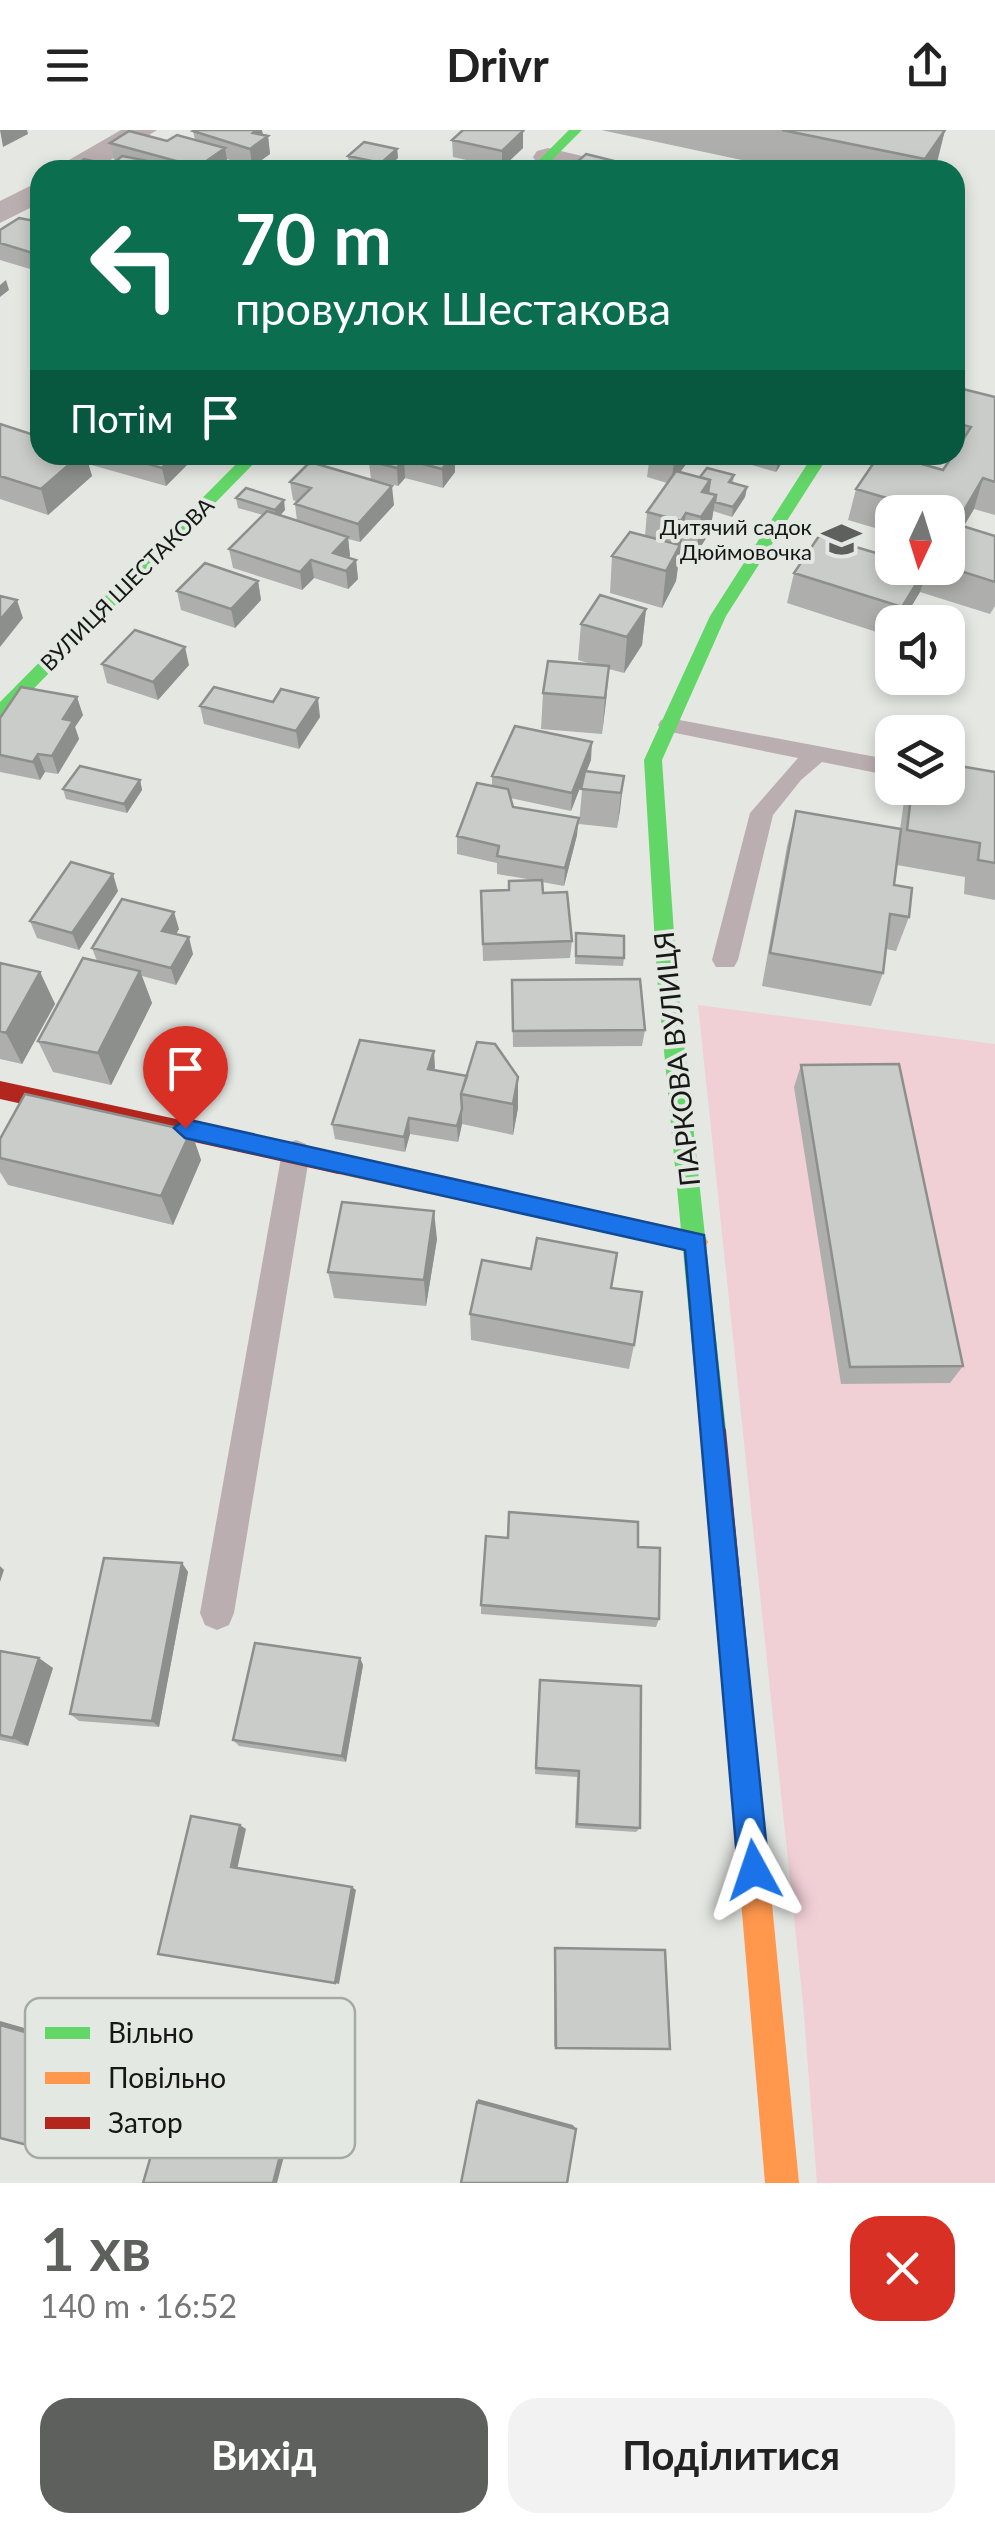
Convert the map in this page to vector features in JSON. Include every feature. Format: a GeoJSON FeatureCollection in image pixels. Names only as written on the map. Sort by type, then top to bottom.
{"type":"FeatureCollection","features":[{"type":"Feature","properties":{"kind":"street"},"geometry":{"type":"LineString","coordinates":[[90,160],[142,130]]}},
{"type":"Feature","properties":{"kind":"street"},"geometry":{"type":"LineString","coordinates":[[546,160],[576,130]]}},
{"type":"Feature","properties":{"kind":"street"},"geometry":{"type":"LineString","coordinates":[[80,136],[111,147]]}},
{"type":"Feature","properties":{"kind":"street"},"geometry":{"type":"LineString","coordinates":[[0,214],[30,196]]}},
{"type":"Feature","properties":{"kind":"street","name":"ВУЛИЦЯ ШЕСТАКОВА"},"geometry":{"type":"LineString","coordinates":[[0,712],[244,465]]}},
{"type":"Feature","properties":{"kind":"street","name":"ПАРКОВА ВУЛИЦЯ"},"geometry":{"type":"LineString","coordinates":[[782,2183],[658,858],[653,760],[718,616],[815,465]]}},
{"type":"Feature","properties":{"kind":"street"},"geometry":{"type":"LineString","coordinates":[[0,1090],[696,1242]]}},
{"type":"Feature","properties":{"kind":"lane"},"geometry":{"type":"LineString","coordinates":[[668,725],[875,765]]}},
{"type":"Feature","properties":{"kind":"lane"},"geometry":{"type":"LineString","coordinates":[[725,960],[762,813],[793,774],[817,754]]}},
{"type":"Feature","properties":{"kind":"lane"},"geometry":{"type":"LineString","coordinates":[[218,1613],[296,1152]]}},
{"type":"Feature","properties":{"kind":"shaded area"},"geometry":{"type":"Polygon","coordinates":[[[698,1005],[995,1044],[995,2183],[817,2183],[803,2003],[698,1005]]]}},
{"type":"Feature","properties":{"kind":"building"},"geometry":{"type":"Polygon","coordinates":[[[195,130],[257,130],[253,133],[268,136],[250,149],[195,130]]]}},
{"type":"Feature","properties":{"kind":"building"},"geometry":{"type":"Polygon","coordinates":[[[463,130],[523,131],[502,151],[452,140],[463,130]]]}},
{"type":"Feature","properties":{"kind":"building"},"geometry":{"type":"Polygon","coordinates":[[[782,130],[945,130],[925,159],[782,130]]]}},
{"type":"Feature","properties":{"kind":"building"},"geometry":{"type":"Polygon","coordinates":[[[129,131],[167,141],[177,135],[225,148],[208,160],[172,160],[110,143],[129,131]]]}},
{"type":"Feature","properties":{"kind":"building"},"geometry":{"type":"Polygon","coordinates":[[[364,142],[397,149],[384,160],[348,156],[364,142]]]}},
{"type":"Feature","properties":{"kind":"building"},"geometry":{"type":"Polygon","coordinates":[[[586,154],[610,160],[579,160],[586,154]]]}},
{"type":"Feature","properties":{"kind":"building"},"geometry":{"type":"Polygon","coordinates":[[[19,218],[30,220],[30,252],[0,243],[0,230],[19,218]]]}},
{"type":"Feature","properties":{"kind":"building"},"geometry":{"type":"Polygon","coordinates":[[[965,390],[995,397],[995,482],[983,478],[965,509],[965,495],[876,495],[856,489],[872,465],[925,465],[943,470],[946,465],[965,465],[965,436],[971,427],[965,426],[965,390]]]}},
{"type":"Feature","properties":{"kind":"building"},"geometry":{"type":"Polygon","coordinates":[[[0,424],[30,434],[30,465],[69,465],[41,489],[0,476],[0,424]]]}},
{"type":"Feature","properties":{"kind":"building"},"geometry":{"type":"Polygon","coordinates":[[[307,465],[320,465],[392,486],[358,524],[295,504],[311,488],[290,482],[307,465]]]}},
{"type":"Feature","properties":{"kind":"building"},"geometry":{"type":"Polygon","coordinates":[[[707,468],[734,475],[729,482],[747,487],[733,507],[715,502],[716,495],[708,493],[710,480],[700,477],[707,468]]]}},
{"type":"Feature","properties":{"kind":"building"},"geometry":{"type":"Polygon","coordinates":[[[676,471],[710,480],[702,492],[716,495],[701,517],[686,513],[681,521],[647,512],[676,471]]]}},
{"type":"Feature","properties":{"kind":"building"},"geometry":{"type":"Polygon","coordinates":[[[246,488],[284,500],[275,510],[236,498],[246,488]]]}},
{"type":"Feature","properties":{"kind":"building"},"geometry":{"type":"Polygon","coordinates":[[[267,511],[348,537],[333,553],[356,560],[346,571],[311,560],[300,572],[229,549],[267,511]]]}},
{"type":"Feature","properties":{"kind":"building"},"geometry":{"type":"Polygon","coordinates":[[[965,527],[995,536],[995,582],[965,572],[965,527]]]}},
{"type":"Feature","properties":{"kind":"building"},"geometry":{"type":"Polygon","coordinates":[[[630,532],[680,545],[666,571],[612,556],[630,532]]]}},
{"type":"Feature","properties":{"kind":"building"},"geometry":{"type":"Polygon","coordinates":[[[819,536],[875,553],[875,585],[916,585],[903,605],[896,605],[794,573],[819,536]]]}},
{"type":"Feature","properties":{"kind":"building"},"geometry":{"type":"Polygon","coordinates":[[[205,563],[258,581],[231,609],[177,591],[205,563]]]}},
{"type":"Feature","properties":{"kind":"building"},"geometry":{"type":"Polygon","coordinates":[[[600,595],[646,609],[627,637],[581,624],[600,595]]]}},
{"type":"Feature","properties":{"kind":"building"},"geometry":{"type":"Polygon","coordinates":[[[0,596],[17,600],[0,620],[0,596]]]}},
{"type":"Feature","properties":{"kind":"building"},"geometry":{"type":"Polygon","coordinates":[[[135,630],[185,647],[153,682],[102,664],[135,630]]]}},
{"type":"Feature","properties":{"kind":"building"},"geometry":{"type":"Polygon","coordinates":[[[548,661],[609,666],[605,698],[543,693],[548,661]]]}},
{"type":"Feature","properties":{"kind":"building"},"geometry":{"type":"Polygon","coordinates":[[[21,687],[77,697],[63,719],[73,721],[52,756],[38,754],[33,762],[0,755],[0,718],[21,687]]]}},
{"type":"Feature","properties":{"kind":"building"},"geometry":{"type":"Polygon","coordinates":[[[214,687],[273,702],[281,689],[318,698],[296,731],[200,706],[214,687]]]}},
{"type":"Feature","properties":{"kind":"building"},"geometry":{"type":"Polygon","coordinates":[[[515,726],[592,742],[572,793],[492,776],[515,726]]]}},
{"type":"Feature","properties":{"kind":"building"},"geometry":{"type":"Polygon","coordinates":[[[80,766],[140,780],[124,804],[63,789],[80,766]]]}},
{"type":"Feature","properties":{"kind":"building"},"geometry":{"type":"Polygon","coordinates":[[[965,767],[995,772],[995,863],[978,860],[980,843],[907,830],[910,805],[965,805],[965,767]]]}},
{"type":"Feature","properties":{"kind":"building"},"geometry":{"type":"Polygon","coordinates":[[[585,771],[624,776],[621,793],[581,789],[585,771]]]}},
{"type":"Feature","properties":{"kind":"building"},"geometry":{"type":"Polygon","coordinates":[[[477,783],[508,789],[513,807],[579,818],[565,868],[497,856],[499,846],[457,836],[477,783]]]}},
{"type":"Feature","properties":{"kind":"building"},"geometry":{"type":"Polygon","coordinates":[[[796,811],[901,829],[894,885],[912,888],[909,917],[890,914],[883,973],[770,953],[796,811]]]}},
{"type":"Feature","properties":{"kind":"building"},"geometry":{"type":"Polygon","coordinates":[[[71,862],[113,874],[72,933],[30,921],[71,862]]]}},
{"type":"Feature","properties":{"kind":"building"},"geometry":{"type":"Polygon","coordinates":[[[542,880],[543,893],[567,892],[572,941],[483,944],[481,891],[509,890],[509,881],[542,880]]]}},
{"type":"Feature","properties":{"kind":"building"},"geometry":{"type":"Polygon","coordinates":[[[122,899],[174,912],[162,931],[189,937],[171,968],[92,948],[122,899]]]}},
{"type":"Feature","properties":{"kind":"building"},"geometry":{"type":"Polygon","coordinates":[[[576,933],[624,936],[624,958],[576,956],[576,933]]]}},
{"type":"Feature","properties":{"kind":"building"},"geometry":{"type":"Polygon","coordinates":[[[83,958],[140,971],[98,1053],[38,1041],[83,958]]]}},
{"type":"Feature","properties":{"kind":"building"},"geometry":{"type":"Polygon","coordinates":[[[0,963],[40,972],[6,1033],[0,1031],[0,963]]]}},
{"type":"Feature","properties":{"kind":"building"},"geometry":{"type":"Polygon","coordinates":[[[640,979],[645,1030],[513,1031],[512,980],[640,979]]]}},
{"type":"Feature","properties":{"kind":"building"},"geometry":{"type":"Polygon","coordinates":[[[360,1040],[434,1051],[428,1069],[467,1076],[457,1126],[409,1118],[404,1137],[332,1124],[360,1040]]]}},
{"type":"Feature","properties":{"kind":"building"},"geometry":{"type":"Polygon","coordinates":[[[477,1042],[495,1044],[518,1077],[513,1104],[461,1094],[477,1042]]]}},
{"type":"Feature","properties":{"kind":"building"},"geometry":{"type":"Polygon","coordinates":[[[899,1064],[963,1366],[850,1367],[801,1065],[899,1064]]]}},
{"type":"Feature","properties":{"kind":"building"},"geometry":{"type":"Polygon","coordinates":[[[25,1094],[191,1131],[161,1196],[0,1158],[0,1139],[25,1094]]]}},
{"type":"Feature","properties":{"kind":"building"},"geometry":{"type":"Polygon","coordinates":[[[342,1202],[434,1211],[424,1280],[328,1272],[342,1202]]]}},
{"type":"Feature","properties":{"kind":"building"},"geometry":{"type":"Polygon","coordinates":[[[537,1238],[617,1253],[611,1288],[642,1292],[634,1345],[470,1314],[482,1260],[531,1269],[537,1238]]]}},
{"type":"Feature","properties":{"kind":"building"},"geometry":{"type":"Polygon","coordinates":[[[509,1512],[638,1522],[638,1547],[660,1548],[659,1619],[481,1605],[486,1536],[508,1538],[509,1512]]]}},
{"type":"Feature","properties":{"kind":"building"},"geometry":{"type":"Polygon","coordinates":[[[104,1558],[182,1563],[152,1721],[70,1714],[104,1558]]]}},
{"type":"Feature","properties":{"kind":"building"},"geometry":{"type":"Polygon","coordinates":[[[255,1643],[360,1658],[342,1756],[233,1740],[255,1643]]]}},
{"type":"Feature","properties":{"kind":"building"},"geometry":{"type":"Polygon","coordinates":[[[0,1651],[39,1658],[13,1738],[0,1735],[0,1651]]]}},
{"type":"Feature","properties":{"kind":"building"},"geometry":{"type":"Polygon","coordinates":[[[540,1680],[641,1686],[640,1828],[577,1824],[579,1771],[536,1768],[540,1680]]]}},
{"type":"Feature","properties":{"kind":"building"},"geometry":{"type":"Polygon","coordinates":[[[191,1816],[240,1825],[231,1867],[352,1887],[335,1983],[158,1954],[191,1816]]]}},
{"type":"Feature","properties":{"kind":"building"},"geometry":{"type":"Polygon","coordinates":[[[555,1948],[665,1950],[670,2049],[556,2048],[555,1948]]]}},
{"type":"Feature","properties":{"kind":"building"},"geometry":{"type":"Polygon","coordinates":[[[0,2025],[25,2032],[25,2144],[0,2138],[0,2025]]]}},
{"type":"Feature","properties":{"kind":"building"},"geometry":{"type":"Polygon","coordinates":[[[477,2102],[576,2129],[567,2183],[461,2183],[477,2102]]]}},
{"type":"Feature","properties":{"kind":"building"},"geometry":{"type":"Polygon","coordinates":[[[150,2158],[279,2158],[273,2183],[143,2183],[150,2158]]]}},
{"type":"Feature","properties":{"kind":"traffic: fast"},"geometry":{"type":"LineString","coordinates":[[545,160],[576,130]]}},
{"type":"Feature","properties":{"kind":"traffic: fast"},"geometry":{"type":"LineString","coordinates":[[0,713],[244,465]]}},
{"type":"Feature","properties":{"kind":"traffic: fast"},"geometry":{"type":"LineString","coordinates":[[713,1430],[667,977],[653,760],[718,616],[815,465]]}},
{"type":"Feature","properties":{"kind":"traffic: slow"},"geometry":{"type":"LineString","coordinates":[[338,1164],[696,1242]]}},
{"type":"Feature","properties":{"kind":"traffic: slow"},"geometry":{"type":"LineString","coordinates":[[751,1842],[782,2183]]}},
{"type":"Feature","properties":{"kind":"traffic: jam"},"geometry":{"type":"LineString","coordinates":[[0,1090],[338,1164]]}},
{"type":"Feature","properties":{"kind":"traffic: jam"},"geometry":{"type":"LineString","coordinates":[[713,1430],[751,1842]]}},
{"type":"Feature","properties":{"kind":"place","name":"Дитячий садок Дюймовочка"},"geometry":{"type":"Point","coordinates":[842,540]}},
{"type":"Feature","properties":{"kind":"route"},"geometry":{"type":"LineString","coordinates":[[185,1128],[696,1242],[754,1870]]}}]}
